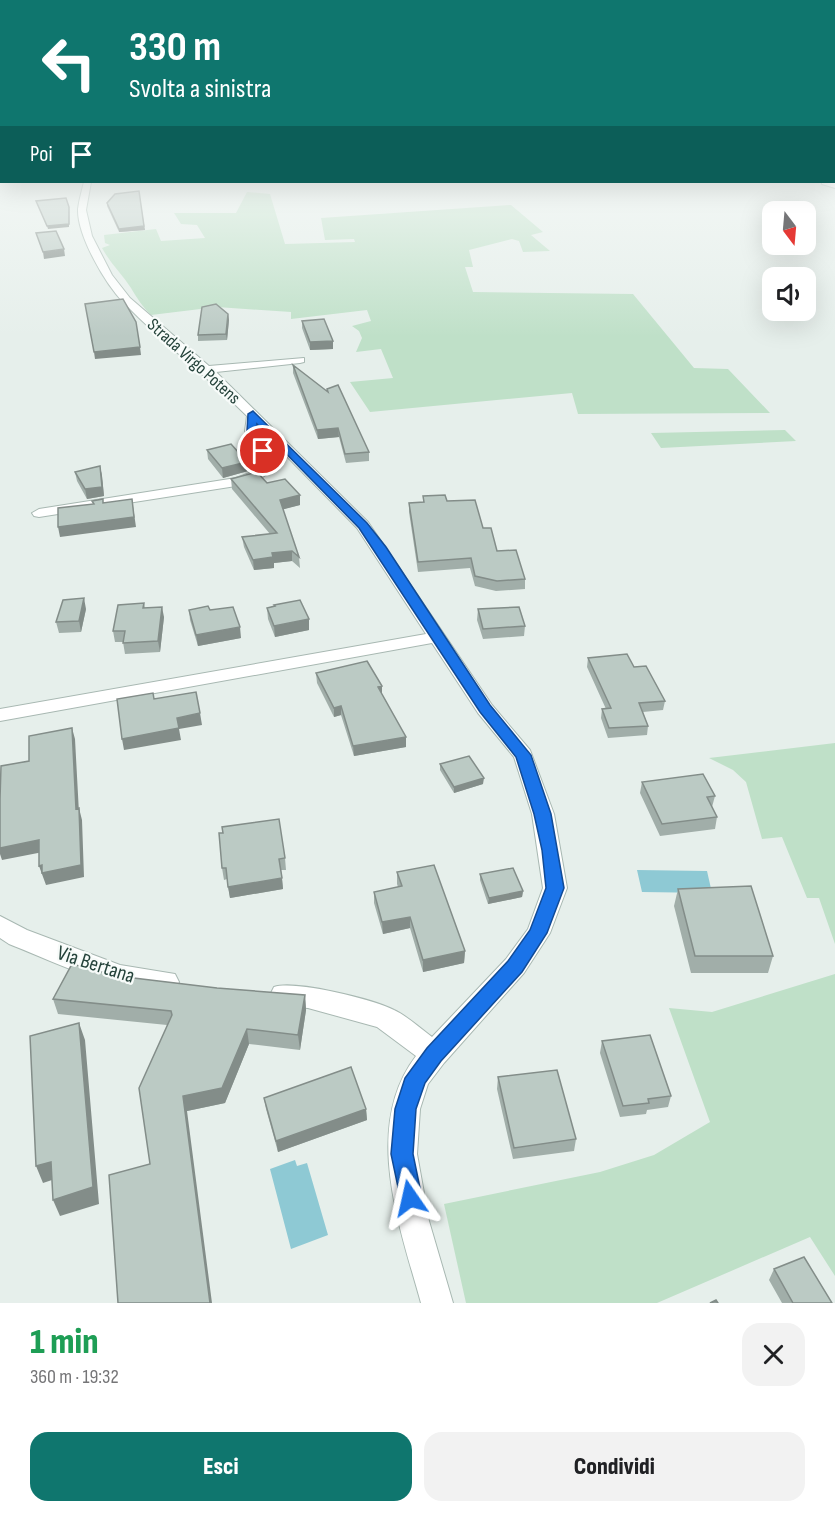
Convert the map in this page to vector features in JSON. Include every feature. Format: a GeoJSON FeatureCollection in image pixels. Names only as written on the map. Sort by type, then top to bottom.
{"type":"FeatureCollection","features":[{"type":"Feature","properties":{"kind":"street","name":"Strada Virgo Potens"},"geometry":{"type":"LineString","coordinates":[[83,216],[88,237],[108,276],[132,306],[207,370],[363,525],[485,709],[523,755],[543,814],[555,888],[538,933],[515,966],[434,1054],[416,1078],[406,1109],[402,1154],[414,1221],[437,1303]]}},
{"type":"Feature","properties":{"kind":"street"},"geometry":{"type":"LineString","coordinates":[[207,370],[300,360]]}},
{"type":"Feature","properties":{"kind":"street"},"geometry":{"type":"LineString","coordinates":[[39,513],[236,482],[255,476],[264,470],[267,462],[252,431],[253,414]]}},
{"type":"Feature","properties":{"kind":"street"},"geometry":{"type":"LineString","coordinates":[[0,715],[438,638]]}},
{"type":"Feature","properties":{"kind":"street","name":"Via Bertana"},"geometry":{"type":"LineString","coordinates":[[0,926],[18,937],[119,976],[186,985]]}},
{"type":"Feature","properties":{"kind":"street"},"geometry":{"type":"LineString","coordinates":[[264,993],[308,997],[385,1017],[434,1054]]}},
{"type":"Feature","properties":{"kind":"green space"},"geometry":{"type":"Polygon","coordinates":[[[176,216],[277,216],[285,244],[355,242],[354,239],[325,240],[321,218],[353,216],[524,216],[543,232],[531,235],[550,251],[523,252],[519,241],[512,239],[469,250],[473,267],[465,267],[473,292],[633,294],[694,368],[728,369],[770,413],[578,414],[572,393],[370,412],[350,382],[393,378],[381,349],[356,352],[362,338],[359,331],[352,326],[371,321],[367,310],[291,319],[291,312],[217,307],[151,315],[102,248],[110,245],[105,243],[104,235],[156,229],[161,241],[205,238],[197,225],[181,224],[176,216]]]}},
{"type":"Feature","properties":{"kind":"green space"},"geometry":{"type":"Polygon","coordinates":[[[785,430],[796,441],[661,448],[651,433],[785,430]]]}},
{"type":"Feature","properties":{"kind":"green space"},"geometry":{"type":"Polygon","coordinates":[[[835,743],[835,944],[819,898],[807,898],[782,837],[762,839],[746,782],[733,770],[709,758],[835,743]]]}},
{"type":"Feature","properties":{"kind":"green space"},"geometry":{"type":"Polygon","coordinates":[[[835,974],[835,1276],[810,1237],[657,1303],[466,1303],[444,1204],[600,1172],[654,1155],[710,1122],[669,1008],[712,1012],[835,974]]]}},
{"type":"Feature","properties":{"kind":"water"},"geometry":{"type":"Polygon","coordinates":[[[637,870],[707,871],[712,893],[642,892],[637,870]]]}},
{"type":"Feature","properties":{"kind":"water"},"geometry":{"type":"Polygon","coordinates":[[[295,1160],[297,1166],[307,1163],[328,1235],[291,1249],[270,1169],[295,1160]]]}},
{"type":"Feature","properties":{"kind":"building"},"geometry":{"type":"Polygon","coordinates":[[[43,216],[69,216],[69,224],[47,226],[43,216]]]}},
{"type":"Feature","properties":{"kind":"building"},"geometry":{"type":"Polygon","coordinates":[[[113,216],[143,216],[144,226],[119,229],[113,216]]]}},
{"type":"Feature","properties":{"kind":"building"},"geometry":{"type":"Polygon","coordinates":[[[56,231],[64,249],[43,252],[36,233],[56,231]]]}},
{"type":"Feature","properties":{"kind":"building"},"geometry":{"type":"Polygon","coordinates":[[[123,299],[136,322],[140,347],[94,352],[85,304],[123,299]]]}},
{"type":"Feature","properties":{"kind":"building"},"geometry":{"type":"Polygon","coordinates":[[[216,304],[228,314],[226,334],[198,335],[202,307],[216,304]]]}},
{"type":"Feature","properties":{"kind":"building"},"geometry":{"type":"Polygon","coordinates":[[[324,319],[333,341],[310,342],[302,321],[324,319]]]}},
{"type":"Feature","properties":{"kind":"building"},"geometry":{"type":"Polygon","coordinates":[[[293,365],[328,392],[327,389],[338,385],[369,452],[345,454],[338,428],[317,430],[293,365]]]}},
{"type":"Feature","properties":{"kind":"building"},"geometry":{"type":"Polygon","coordinates":[[[231,444],[247,462],[222,468],[207,450],[231,444]]]}},
{"type":"Feature","properties":{"kind":"building"},"geometry":{"type":"Polygon","coordinates":[[[100,466],[102,487],[85,489],[75,472],[100,466]]]}},
{"type":"Feature","properties":{"kind":"building"},"geometry":{"type":"Polygon","coordinates":[[[257,472],[267,483],[285,479],[300,495],[280,500],[299,557],[292,551],[272,553],[273,557],[253,560],[242,537],[277,533],[231,479],[257,472]]]}},
{"type":"Feature","properties":{"kind":"building"},"geometry":{"type":"Polygon","coordinates":[[[445,495],[447,501],[475,500],[483,528],[491,528],[497,551],[516,550],[525,579],[497,581],[475,576],[471,558],[418,562],[409,503],[424,502],[423,496],[445,495]]]}},
{"type":"Feature","properties":{"kind":"building"},"geometry":{"type":"Polygon","coordinates":[[[103,499],[103,503],[132,499],[134,517],[58,527],[58,508],[94,504],[92,501],[103,499]]]}},
{"type":"Feature","properties":{"kind":"building"},"geometry":{"type":"Polygon","coordinates":[[[84,598],[79,621],[56,622],[63,600],[84,598]]]}},
{"type":"Feature","properties":{"kind":"building"},"geometry":{"type":"Polygon","coordinates":[[[300,600],[309,619],[274,626],[267,608],[300,600]]]}},
{"type":"Feature","properties":{"kind":"building"},"geometry":{"type":"Polygon","coordinates":[[[144,603],[143,608],[162,607],[158,641],[123,643],[125,631],[113,631],[118,605],[144,603]]]}},
{"type":"Feature","properties":{"kind":"building"},"geometry":{"type":"Polygon","coordinates":[[[208,606],[210,610],[233,607],[240,627],[196,635],[189,610],[208,606]]]}},
{"type":"Feature","properties":{"kind":"building"},"geometry":{"type":"Polygon","coordinates":[[[519,607],[525,626],[483,629],[478,609],[519,607]]]}},
{"type":"Feature","properties":{"kind":"building"},"geometry":{"type":"Polygon","coordinates":[[[627,654],[634,667],[646,666],[665,701],[639,703],[648,726],[609,728],[602,709],[611,708],[588,658],[627,654]]]}},
{"type":"Feature","properties":{"kind":"building"},"geometry":{"type":"Polygon","coordinates":[[[367,661],[382,686],[378,687],[406,737],[353,746],[341,706],[334,708],[316,673],[367,661]]]}},
{"type":"Feature","properties":{"kind":"building"},"geometry":{"type":"Polygon","coordinates":[[[196,692],[200,713],[177,718],[179,728],[122,739],[117,699],[153,693],[154,699],[196,692]]]}},
{"type":"Feature","properties":{"kind":"building"},"geometry":{"type":"Polygon","coordinates":[[[72,728],[81,865],[42,873],[42,865],[39,866],[39,840],[0,848],[1,766],[29,761],[29,736],[72,728]]]}},
{"type":"Feature","properties":{"kind":"building"},"geometry":{"type":"Polygon","coordinates":[[[469,756],[484,778],[454,787],[440,764],[469,756]]]}},
{"type":"Feature","properties":{"kind":"building"},"geometry":{"type":"Polygon","coordinates":[[[703,774],[715,796],[707,797],[717,817],[662,824],[642,782],[703,774]]]}},
{"type":"Feature","properties":{"kind":"building"},"geometry":{"type":"Polygon","coordinates":[[[279,819],[285,858],[279,859],[282,878],[228,887],[226,868],[222,868],[219,833],[223,833],[222,827],[279,819]]]}},
{"type":"Feature","properties":{"kind":"building"},"geometry":{"type":"Polygon","coordinates":[[[434,865],[465,951],[423,960],[410,917],[382,922],[374,892],[402,886],[397,872],[434,865]]]}},
{"type":"Feature","properties":{"kind":"building"},"geometry":{"type":"Polygon","coordinates":[[[513,868],[523,891],[489,898],[480,874],[513,868]]]}},
{"type":"Feature","properties":{"kind":"building"},"geometry":{"type":"Polygon","coordinates":[[[751,886],[773,956],[695,956],[678,889],[751,886]]]}},
{"type":"Feature","properties":{"kind":"building"},"geometry":{"type":"Polygon","coordinates":[[[72,964],[117,976],[217,988],[305,995],[298,1035],[247,1029],[222,1088],[183,1096],[210,1303],[118,1303],[109,1175],[150,1164],[139,1088],[172,1015],[171,1011],[53,999],[72,964]]]}},
{"type":"Feature","properties":{"kind":"building"},"geometry":{"type":"Polygon","coordinates":[[[79,1023],[93,1187],[53,1200],[51,1162],[36,1166],[30,1036],[79,1023]]]}},
{"type":"Feature","properties":{"kind":"building"},"geometry":{"type":"Polygon","coordinates":[[[650,1035],[671,1096],[648,1099],[649,1103],[623,1106],[602,1041],[650,1035]]]}},
{"type":"Feature","properties":{"kind":"building"},"geometry":{"type":"Polygon","coordinates":[[[351,1067],[366,1109],[276,1141],[264,1098],[351,1067]]]}},
{"type":"Feature","properties":{"kind":"building"},"geometry":{"type":"Polygon","coordinates":[[[557,1070],[576,1139],[514,1148],[498,1077],[557,1070]]]}},
{"type":"Feature","properties":{"kind":"building"},"geometry":{"type":"Polygon","coordinates":[[[804,1257],[832,1303],[793,1303],[774,1269],[804,1257]]]}},
{"type":"Feature","properties":{"kind":"route"},"geometry":{"type":"LineString","coordinates":[[263,451],[252,431],[253,414],[349,509],[380,547],[485,709],[509,735],[523,755],[543,814],[555,888],[538,933],[515,966],[434,1054],[416,1078],[406,1109],[402,1154],[410,1198]]}}]}
